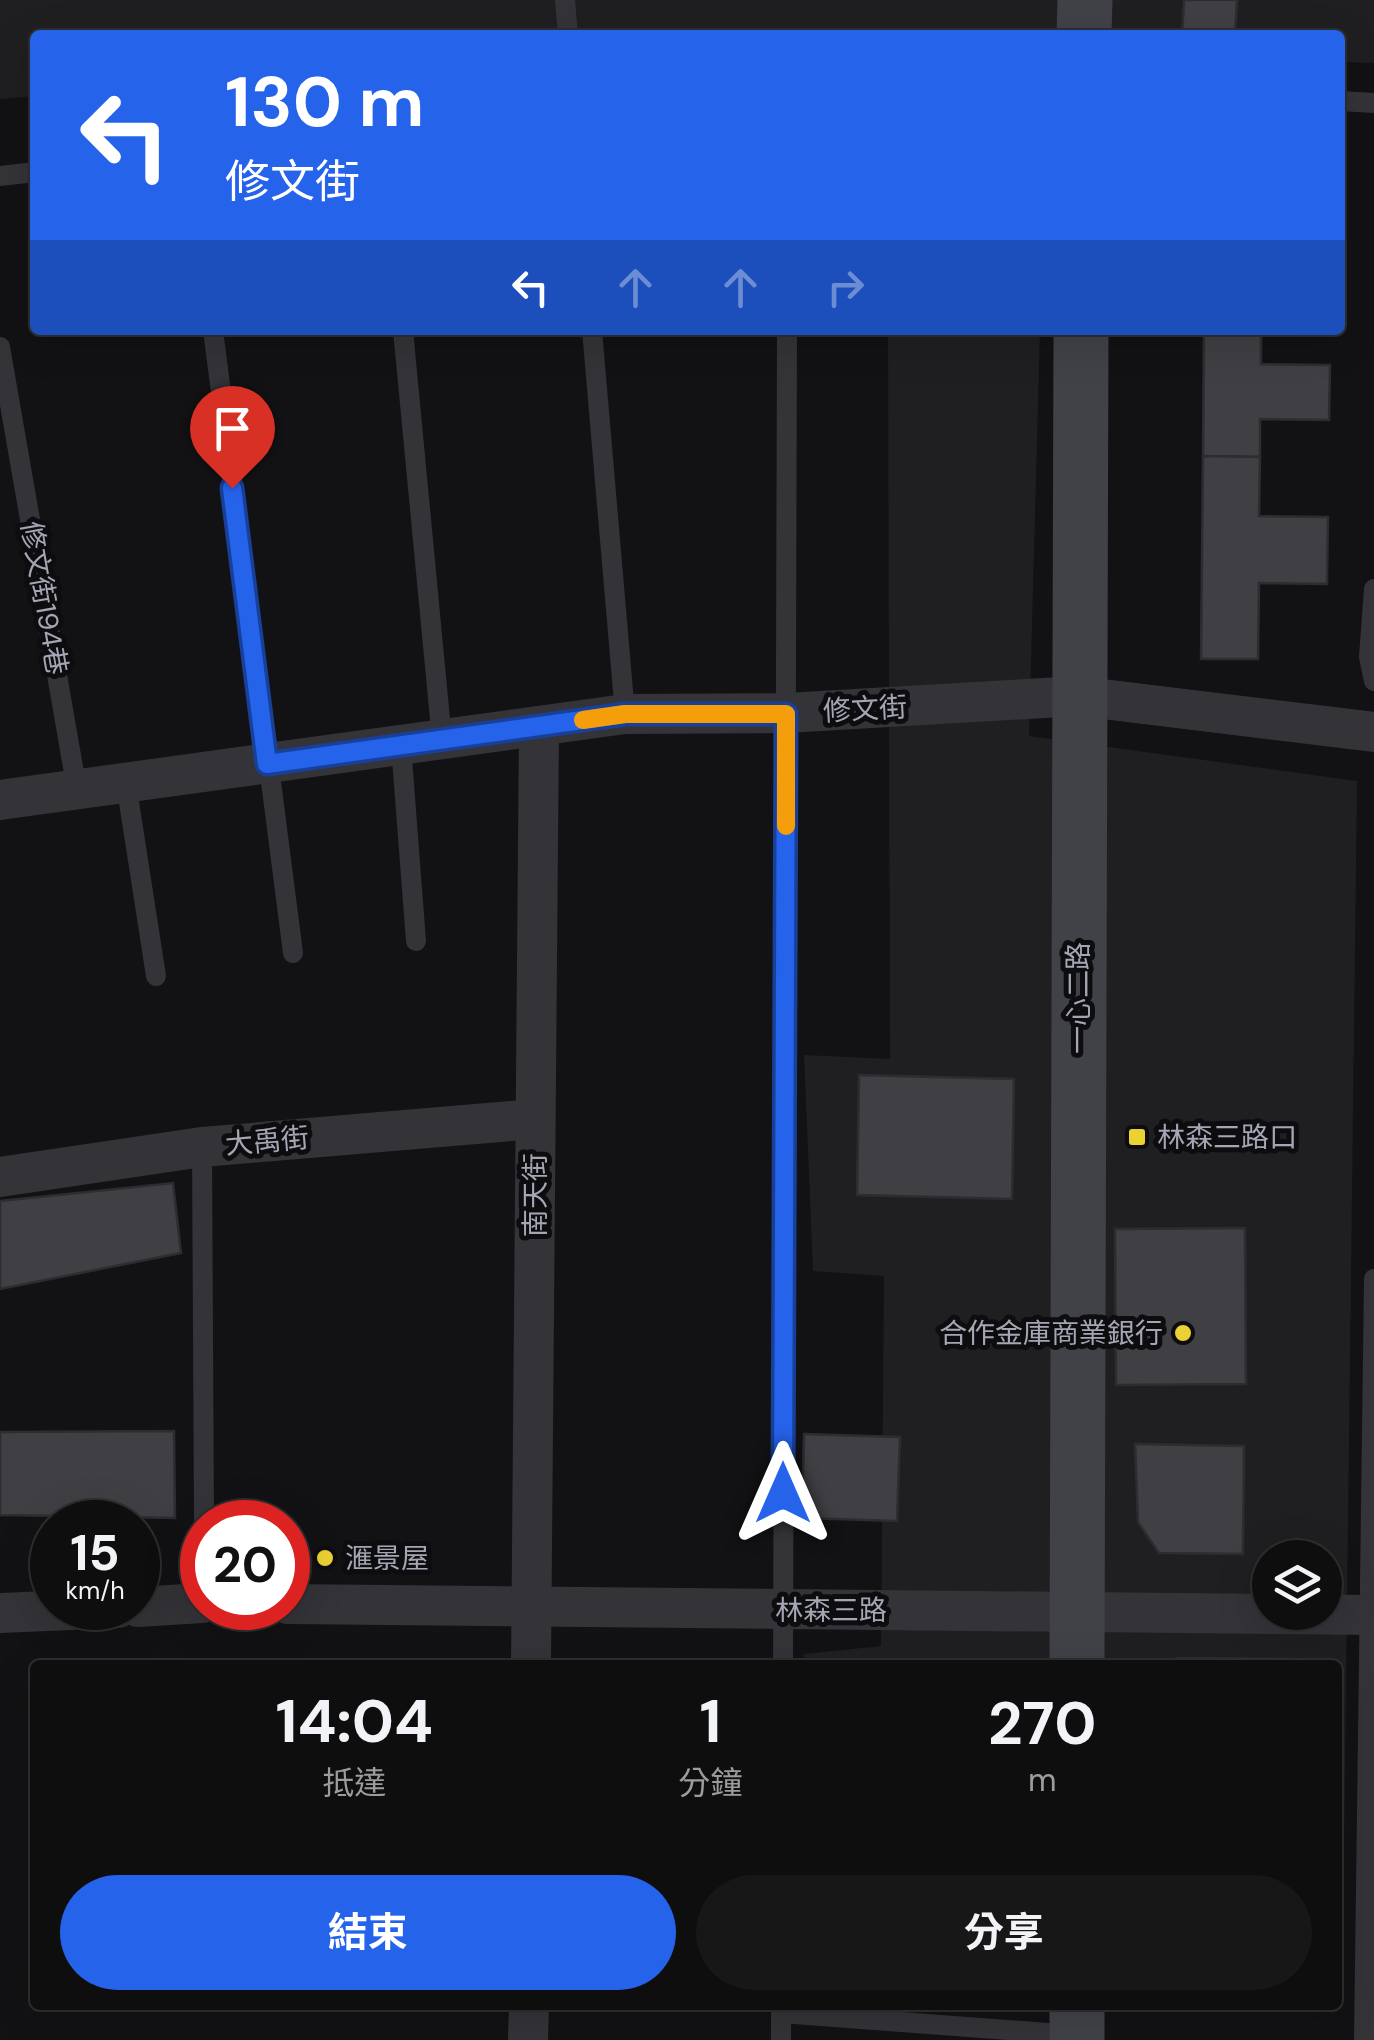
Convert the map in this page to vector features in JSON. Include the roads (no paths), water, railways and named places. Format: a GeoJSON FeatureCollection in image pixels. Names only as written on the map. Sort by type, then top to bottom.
{"type":"FeatureCollection","features":[{"type":"Feature","properties":{"kind":"street"},"geometry":{"type":"LineString","coordinates":[[1084,30],[1085,0]]}},
{"type":"Feature","properties":{"kind":"street","name":"一心二路"},"geometry":{"type":"LineString","coordinates":[[1077,1660],[1081,335]]}},
{"type":"Feature","properties":{"kind":"street","name":"修文街"},"geometry":{"type":"LineString","coordinates":[[0,800],[625,714],[786,714],[1078,696],[1374,732]]}},
{"type":"Feature","properties":{"kind":"street","name":"南天街"},"geometry":{"type":"LineString","coordinates":[[531,1660],[538,726]]}},
{"type":"Feature","properties":{"kind":"street","name":"大禹街"},"geometry":{"type":"LineString","coordinates":[[0,1177],[202,1147],[535,1119]]}},
{"type":"Feature","properties":{"kind":"street","name":"林森三路"},"geometry":{"type":"LineString","coordinates":[[310,1604],[1079,1609],[1371,1615]]}},
{"type":"Feature","properties":{"kind":"street"},"geometry":{"type":"LineString","coordinates":[[0,1613],[30,1612]]}},
{"type":"Feature","properties":{"kind":"street"},"geometry":{"type":"LineString","coordinates":[[528,2010],[528,2040]]}},
{"type":"Feature","properties":{"kind":"lane"},"geometry":{"type":"LineString","coordinates":[[565,0],[568,30]]}},
{"type":"Feature","properties":{"kind":"lane"},"geometry":{"type":"LineString","coordinates":[[1345,101],[1374,102]]}},
{"type":"Feature","properties":{"kind":"lane"},"geometry":{"type":"LineString","coordinates":[[0,176],[30,173]]}},
{"type":"Feature","properties":{"kind":"lane"},"geometry":{"type":"LineString","coordinates":[[214,335],[293,953]]}},
{"type":"Feature","properties":{"kind":"lane"},"geometry":{"type":"LineString","coordinates":[[403,335],[442,740]]}},
{"type":"Feature","properties":{"kind":"lane"},"geometry":{"type":"LineString","coordinates":[[592,335],[625,714]]}},
{"type":"Feature","properties":{"kind":"lane"},"geometry":{"type":"LineString","coordinates":[[782,1660],[787,335]]}},
{"type":"Feature","properties":{"kind":"lane","name":"修文街194巷"},"geometry":{"type":"LineString","coordinates":[[0,347],[77,790]]}},
{"type":"Feature","properties":{"kind":"lane"},"geometry":{"type":"LineString","coordinates":[[1374,589],[1369,657],[1374,681]]}},
{"type":"Feature","properties":{"kind":"lane"},"geometry":{"type":"LineString","coordinates":[[401,745],[416,940]]}},
{"type":"Feature","properties":{"kind":"lane"},"geometry":{"type":"LineString","coordinates":[[126,783],[156,976]]}},
{"type":"Feature","properties":{"kind":"lane"},"geometry":{"type":"LineString","coordinates":[[202,1147],[204,1500]]}},
{"type":"Feature","properties":{"kind":"lane"},"geometry":{"type":"LineString","coordinates":[[1364,2040],[1374,1279]]}},
{"type":"Feature","properties":{"kind":"lane"},"geometry":{"type":"LineString","coordinates":[[781,2040],[782,2010]]}},
{"type":"Feature","properties":{"kind":"lane"},"geometry":{"type":"LineString","coordinates":[[798,2010],[1077,2027]]}},
{"type":"Feature","properties":{"kind":"place","name":"林森三路口"},"geometry":{"type":"Point","coordinates":[1137,1137]}},
{"type":"Feature","properties":{"kind":"place","name":"合作金庫商業銀行"},"geometry":{"type":"Point","coordinates":[1183,1333]}},
{"type":"Feature","properties":{"kind":"place","name":"滙景屋"},"geometry":{"type":"Point","coordinates":[325,1558]}}]}
